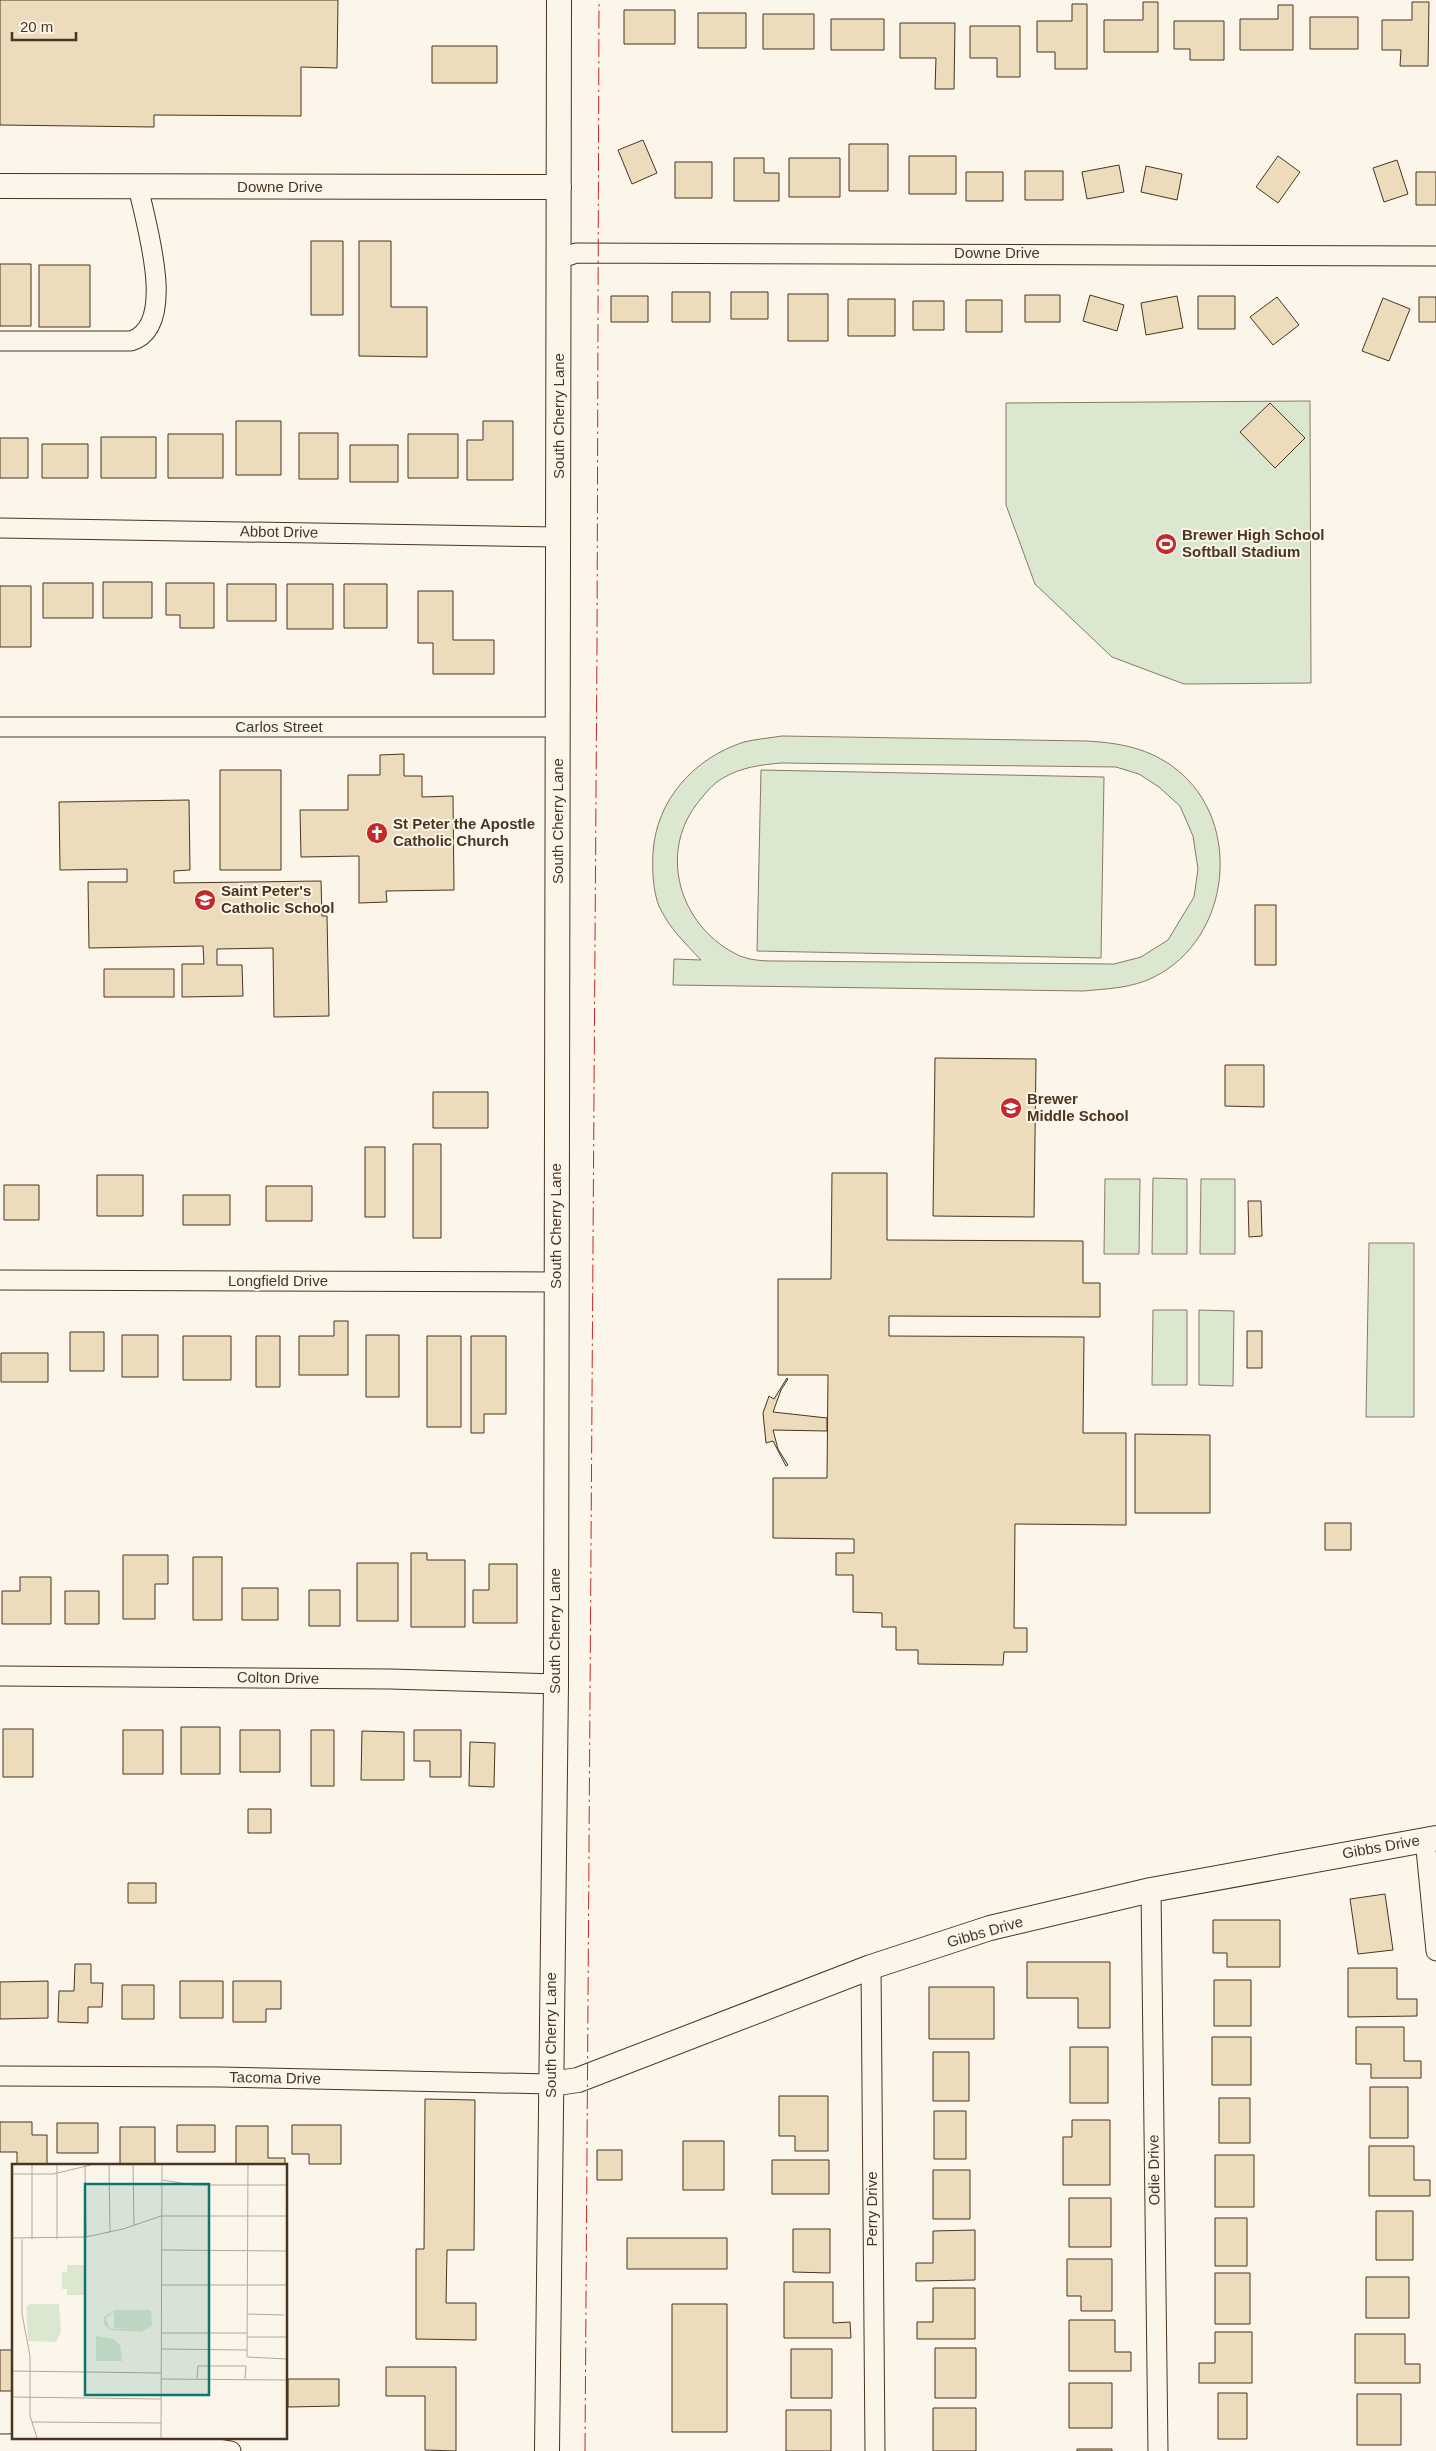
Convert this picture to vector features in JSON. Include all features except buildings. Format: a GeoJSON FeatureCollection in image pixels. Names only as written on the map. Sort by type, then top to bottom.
{"type":"FeatureCollection","features":[{"type":"Feature","properties":{"kind":"street","name":"South Cherry Lane"},"geometry":{"type":"LineString","coordinates":[[547,2451],[556,1684],[555,1282],[559,0]]}},
{"type":"Feature","properties":{"kind":"street","name":"Downe Drive"},"geometry":{"type":"LineString","coordinates":[[0,186],[559,187]]}},
{"type":"Feature","properties":{"kind":"street"},"geometry":{"type":"LineString","coordinates":[[0,341],[131,341],[140,338],[153,319],[158,286],[138,186]]}},
{"type":"Feature","properties":{"kind":"street","name":"Downe Drive"},"geometry":{"type":"LineString","coordinates":[[559,259],[576,253],[1436,256]]}},
{"type":"Feature","properties":{"kind":"street","name":"Abbot Drive"},"geometry":{"type":"LineString","coordinates":[[0,528],[558,537]]}},
{"type":"Feature","properties":{"kind":"street","name":"Carlos Street"},"geometry":{"type":"LineString","coordinates":[[0,727],[558,727]]}},
{"type":"Feature","properties":{"kind":"street","name":"Longfield Drive"},"geometry":{"type":"LineString","coordinates":[[0,1280],[555,1282]]}},
{"type":"Feature","properties":{"kind":"street","name":"Colton Drive"},"geometry":{"type":"LineString","coordinates":[[0,1676],[390,1680],[556,1684]]}},
{"type":"Feature","properties":{"kind":"street"},"geometry":{"type":"LineString","coordinates":[[1430,1838],[1436,1951]]}},
{"type":"Feature","properties":{"kind":"street","name":"Gibbs Drive"},"geometry":{"type":"LineString","coordinates":[[550,2084],[578,2080],[871,1967],[990,1928],[1151,1890],[1430,1838]]}},
{"type":"Feature","properties":{"kind":"street","name":"Odie Drive"},"geometry":{"type":"LineString","coordinates":[[1151,1890],[1158,2451]]}},
{"type":"Feature","properties":{"kind":"street","name":"Perry Drive"},"geometry":{"type":"LineString","coordinates":[[871,1967],[875,2451]]}},
{"type":"Feature","properties":{"kind":"street","name":"Tacoma Drive"},"geometry":{"type":"LineString","coordinates":[[0,2076],[220,2077],[550,2084]]}},
{"type":"Feature","properties":{"kind":"street"},"geometry":{"type":"LineString","coordinates":[[0,2444],[178,2442],[232,2451]]}},
{"type":"Feature","properties":{"kind":"green space","name":"Brewer High School Softball Stadium"},"geometry":{"type":"Polygon","coordinates":[[[1310,401],[1311,683],[1184,684],[1112,657],[1035,584],[1006,505],[1006,403],[1310,401]]]}},
{"type":"Feature","properties":{"kind":"green space"},"geometry":{"type":"Polygon","coordinates":[[[782,736],[1087,741],[1123,745],[1145,751],[1176,769],[1198,792],[1212,819],[1219,848],[1219,879],[1213,908],[1199,936],[1180,959],[1146,981],[1119,987],[1083,991],[673,985],[674,959],[701,960],[672,928],[659,906],[655,894],[653,853],[661,816],[681,784],[694,770],[709,759],[726,749],[744,742],[782,736]],[[781,763],[744,769],[719,780],[696,805],[685,825],[679,845],[678,866],[681,887],[688,907],[700,925],[715,940],[739,956],[756,960],[1114,964],[1141,957],[1168,940],[1194,897],[1198,869],[1193,836],[1180,806],[1159,787],[1139,774],[1116,767],[781,763]]]}},
{"type":"Feature","properties":{"kind":"green space"},"geometry":{"type":"Polygon","coordinates":[[[761,770],[1104,777],[1101,958],[757,951],[761,770]]]}},
{"type":"Feature","properties":{"kind":"green space"},"geometry":{"type":"Polygon","coordinates":[[[1153,1178],[1187,1179],[1187,1254],[1152,1254],[1153,1178]]]}},
{"type":"Feature","properties":{"kind":"green space"},"geometry":{"type":"Polygon","coordinates":[[[1105,1179],[1140,1179],[1139,1254],[1104,1254],[1105,1179]]]}},
{"type":"Feature","properties":{"kind":"green space"},"geometry":{"type":"Polygon","coordinates":[[[1201,1179],[1235,1179],[1235,1254],[1200,1254],[1201,1179]]]}},
{"type":"Feature","properties":{"kind":"green space"},"geometry":{"type":"Polygon","coordinates":[[[1369,1243],[1414,1243],[1414,1417],[1366,1417],[1369,1243]]]}},
{"type":"Feature","properties":{"kind":"green space"},"geometry":{"type":"Polygon","coordinates":[[[1153,1310],[1187,1310],[1187,1385],[1152,1385],[1153,1310]]]}},
{"type":"Feature","properties":{"kind":"green space"},"geometry":{"type":"Polygon","coordinates":[[[1199,1310],[1234,1311],[1233,1386],[1199,1385],[1199,1310]]]}},
{"type":"Feature","properties":{"kind":"power"},"geometry":{"type":"LineString","coordinates":[[585,2451],[597,646],[599,0]]}},
{"type":"Feature","properties":{"kind":"place","name":"Brewer High School Softball Stadium"},"geometry":{"type":"Point","coordinates":[1166,544]}},
{"type":"Feature","properties":{"kind":"place","name":"St Peter the Apostle Catholic Church"},"geometry":{"type":"Point","coordinates":[377,833]}},
{"type":"Feature","properties":{"kind":"place","name":"Saint Peter's Catholic School"},"geometry":{"type":"Point","coordinates":[205,900]}},
{"type":"Feature","properties":{"kind":"place","name":"Brewer Middle School"},"geometry":{"type":"Point","coordinates":[1011,1108]}}]}
